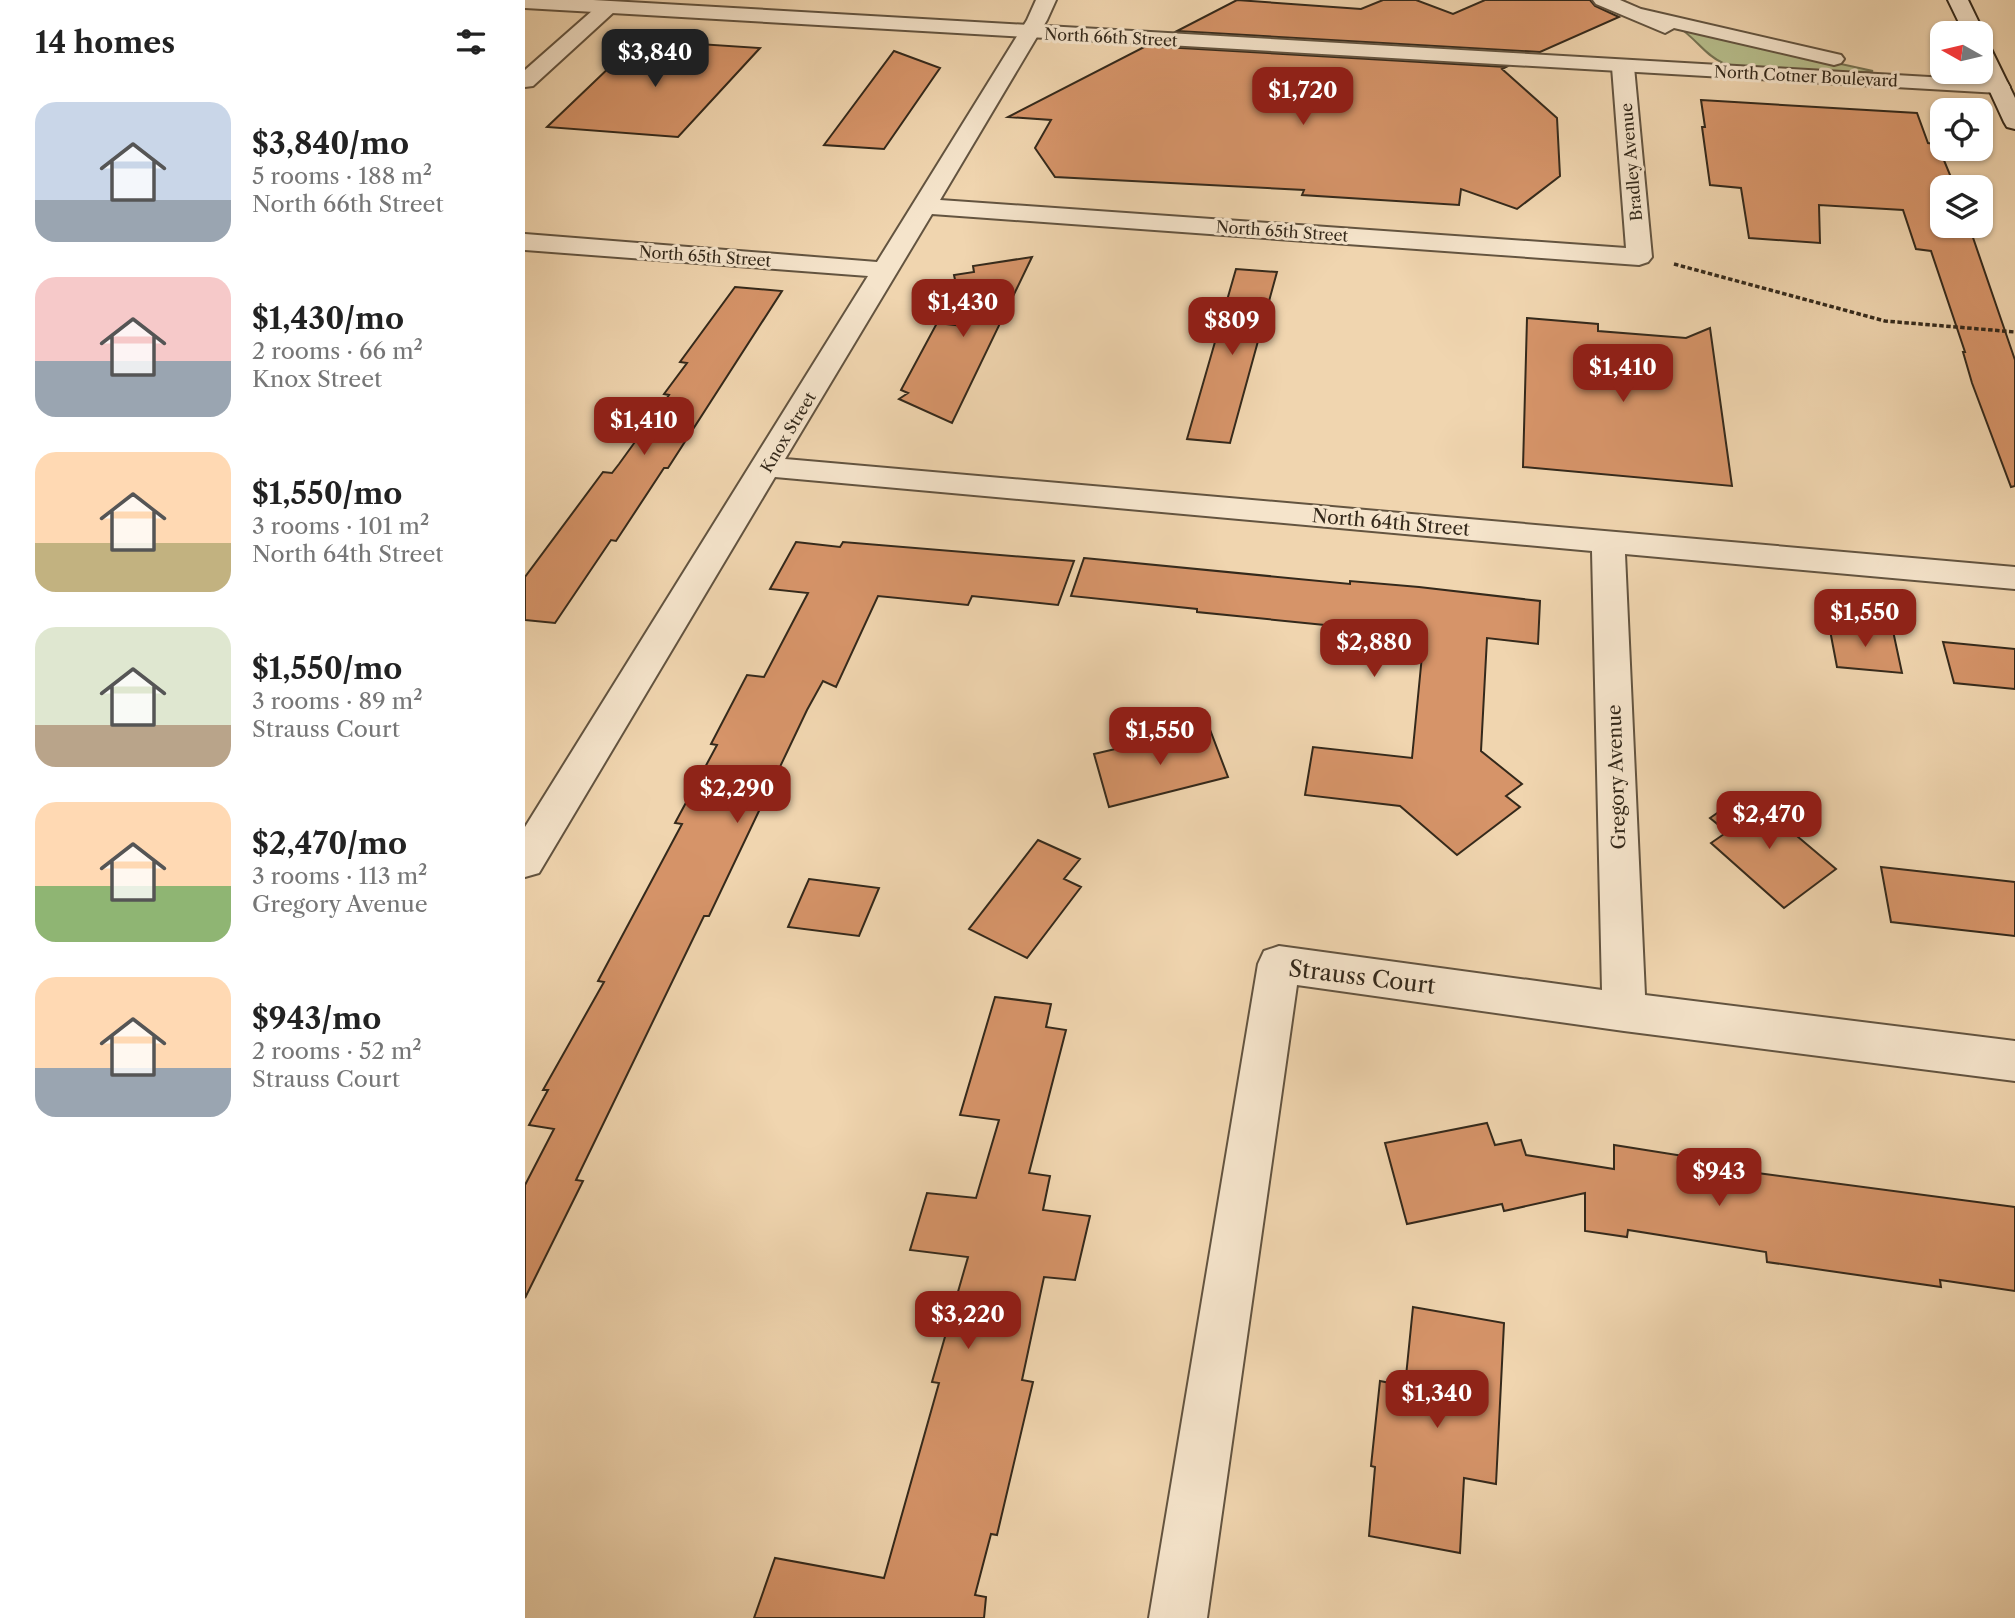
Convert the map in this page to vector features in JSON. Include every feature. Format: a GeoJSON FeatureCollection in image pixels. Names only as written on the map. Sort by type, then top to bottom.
{"type":"FeatureCollection","features":[{"type":"Feature","properties":{"kind":"street","name":"Knox Street"},"geometry":{"type":"LineString","coordinates":[[525,861],[925,206],[1029,33],[1045,0]]}},
{"type":"Feature","properties":{"kind":"street","name":"North Cotner Boulevard"},"geometry":{"type":"LineString","coordinates":[[1603,0],[1642,15],[1930,79]]}},
{"type":"Feature","properties":{"kind":"street"},"geometry":{"type":"LineString","coordinates":[[1958,0],[1968,21]]}},
{"type":"Feature","properties":{"kind":"street","name":"North 66th Street"},"geometry":{"type":"LineString","coordinates":[[525,2],[1698,71]]}},
{"type":"Feature","properties":{"kind":"street"},"geometry":{"type":"LineString","coordinates":[[525,81],[608,7]]}},
{"type":"Feature","properties":{"kind":"street","name":"North Cotner Boulevard"},"geometry":{"type":"LineString","coordinates":[[1642,15],[1686,42],[1694,54],[1698,71],[1930,83]]}},
{"type":"Feature","properties":{"kind":"street","name":"Bradley Avenue"},"geometry":{"type":"LineString","coordinates":[[1623,67],[1639,257]]}},
{"type":"Feature","properties":{"kind":"street"},"geometry":{"type":"LineString","coordinates":[[1993,67],[2007,87],[2015,122]]}},
{"type":"Feature","properties":{"kind":"street","name":"North Cotner Boulevard"},"geometry":{"type":"LineString","coordinates":[[1956,84],[2007,87]]}},
{"type":"Feature","properties":{"kind":"street","name":"North 65th Street"},"geometry":{"type":"LineString","coordinates":[[925,206],[1639,257]]}},
{"type":"Feature","properties":{"kind":"street","name":"North 65th Street"},"geometry":{"type":"LineString","coordinates":[[525,242],[886,270]]}},
{"type":"Feature","properties":{"kind":"street","name":"North 64th Street"},"geometry":{"type":"LineString","coordinates":[[767,467],[2015,578]]}},
{"type":"Feature","properties":{"kind":"street","name":"Gregory Avenue"},"geometry":{"type":"LineString","coordinates":[[1608,542],[1624,1012]]}},
{"type":"Feature","properties":{"kind":"street","name":"Strauss Court"},"geometry":{"type":"LineString","coordinates":[[1178,1618],[1279,964],[1624,1012],[2015,1061]]}},
{"type":"Feature","properties":{"kind":"path"},"geometry":{"type":"LineString","coordinates":[[1639,257],[1719,274],[1885,321],[2015,332]]}},
{"type":"Feature","properties":{"kind":"green space"},"geometry":{"type":"Polygon","coordinates":[[[1681,29],[1873,71],[1797,71],[1723,63],[1711,56],[1681,29]]]}},
{"type":"Feature","properties":{"kind":"building"},"geometry":{"type":"Polygon","coordinates":[[[1237,0],[1361,9],[1383,0],[1416,0],[1453,14],[1485,0],[1590,0],[1595,6],[1619,17],[1540,52],[1177,31],[1237,0]]]}},
{"type":"Feature","properties":{"kind":"building"},"geometry":{"type":"Polygon","coordinates":[[[638,40],[760,48],[678,137],[547,127],[638,40]]]}},
{"type":"Feature","properties":{"kind":"building"},"geometry":{"type":"Polygon","coordinates":[[[1146,46],[1506,67],[1502,69],[1557,118],[1560,176],[1517,209],[1461,189],[1459,205],[1302,195],[1304,190],[1055,177],[1035,148],[1051,120],[1008,117],[1146,46]]]}},
{"type":"Feature","properties":{"kind":"building"},"geometry":{"type":"Polygon","coordinates":[[[894,51],[940,68],[884,149],[824,145],[894,51]]]}},
{"type":"Feature","properties":{"kind":"building"},"geometry":{"type":"Polygon","coordinates":[[[1701,100],[1917,113],[1930,143],[1930,161],[1944,161],[1950,175],[1930,175],[1930,238],[1973,238],[2015,360],[2015,486],[2011,487],[1972,383],[1965,352],[1931,251],[1916,249],[1903,210],[1819,205],[1820,243],[1749,238],[1741,188],[1710,185],[1702,127],[1705,127],[1701,100]]]}},
{"type":"Feature","properties":{"kind":"building"},"geometry":{"type":"Polygon","coordinates":[[[1032,257],[952,423],[899,399],[908,393],[901,390],[937,323],[965,326],[954,275],[974,272],[973,266],[1032,257]]]}},
{"type":"Feature","properties":{"kind":"building"},"geometry":{"type":"Polygon","coordinates":[[[1236,269],[1277,272],[1230,443],[1187,439],[1236,269]]]}},
{"type":"Feature","properties":{"kind":"building"},"geometry":{"type":"Polygon","coordinates":[[[735,287],[782,291],[668,468],[664,468],[616,541],[611,540],[555,623],[525,620],[525,577],[603,472],[612,473],[669,395],[664,394],[687,363],[680,362],[735,287]]]}},
{"type":"Feature","properties":{"kind":"building"},"geometry":{"type":"Polygon","coordinates":[[[1527,318],[1598,324],[1598,331],[1686,338],[1710,328],[1732,486],[1523,467],[1527,318]]]}},
{"type":"Feature","properties":{"kind":"building"},"geometry":{"type":"Polygon","coordinates":[[[796,542],[840,547],[843,542],[1074,561],[1058,605],[972,596],[968,605],[878,596],[836,687],[823,681],[807,710],[709,916],[704,916],[576,1180],[583,1181],[525,1298],[525,1185],[554,1129],[529,1125],[548,1090],[543,1090],[604,982],[598,981],[682,824],[675,823],[717,745],[711,744],[747,675],[764,677],[808,593],[770,589],[796,542]]]}},
{"type":"Feature","properties":{"kind":"building"},"geometry":{"type":"Polygon","coordinates":[[[1084,558],[1350,584],[1350,581],[1419,587],[1540,601],[1538,644],[1487,638],[1481,751],[1522,784],[1506,796],[1520,807],[1457,855],[1400,806],[1305,795],[1313,747],[1412,758],[1424,635],[1071,596],[1084,558]]]}},
{"type":"Feature","properties":{"kind":"building"},"geometry":{"type":"Polygon","coordinates":[[[1829,625],[1893,631],[1902,673],[1837,667],[1829,625]]]}},
{"type":"Feature","properties":{"kind":"building"},"geometry":{"type":"Polygon","coordinates":[[[1943,642],[2015,649],[2015,689],[1954,683],[1943,642]]]}},
{"type":"Feature","properties":{"kind":"building"},"geometry":{"type":"Polygon","coordinates":[[[1209,727],[1228,777],[1109,807],[1094,754],[1209,727]]]}},
{"type":"Feature","properties":{"kind":"building"},"geometry":{"type":"Polygon","coordinates":[[[1746,793],[1836,869],[1784,908],[1711,843],[1727,832],[1710,818],[1746,793]]]}},
{"type":"Feature","properties":{"kind":"building"},"geometry":{"type":"Polygon","coordinates":[[[1038,840],[1080,859],[1064,879],[1081,887],[1027,958],[969,929],[1038,840]]]}},
{"type":"Feature","properties":{"kind":"building"},"geometry":{"type":"Polygon","coordinates":[[[1881,867],[2015,882],[2015,936],[1891,922],[1881,867]]]}},
{"type":"Feature","properties":{"kind":"building"},"geometry":{"type":"Polygon","coordinates":[[[809,879],[879,888],[859,936],[788,927],[809,879]]]}},
{"type":"Feature","properties":{"kind":"building"},"geometry":{"type":"Polygon","coordinates":[[[995,997],[1051,1004],[1046,1027],[1066,1030],[1029,1173],[1050,1176],[1043,1210],[1090,1216],[1075,1280],[1044,1277],[1022,1380],[1033,1382],[997,1535],[991,1534],[975,1595],[986,1597],[984,1618],[754,1618],[775,1558],[884,1578],[939,1383],[932,1382],[968,1257],[910,1250],[927,1193],[976,1198],[999,1120],[960,1115],[995,997]]]}},
{"type":"Feature","properties":{"kind":"building"},"geometry":{"type":"Polygon","coordinates":[[[1487,1123],[1495,1145],[1521,1140],[1526,1155],[1614,1169],[1614,1145],[1734,1164],[1735,1170],[2015,1207],[2015,1291],[1940,1280],[1941,1287],[1767,1262],[1766,1252],[1628,1230],[1627,1237],[1585,1231],[1585,1193],[1504,1211],[1502,1204],[1407,1224],[1385,1143],[1487,1123]]]}},
{"type":"Feature","properties":{"kind":"building"},"geometry":{"type":"Polygon","coordinates":[[[1413,1307],[1504,1323],[1496,1484],[1464,1478],[1460,1553],[1369,1536],[1375,1467],[1371,1466],[1380,1381],[1405,1386],[1413,1307]]]}}]}
